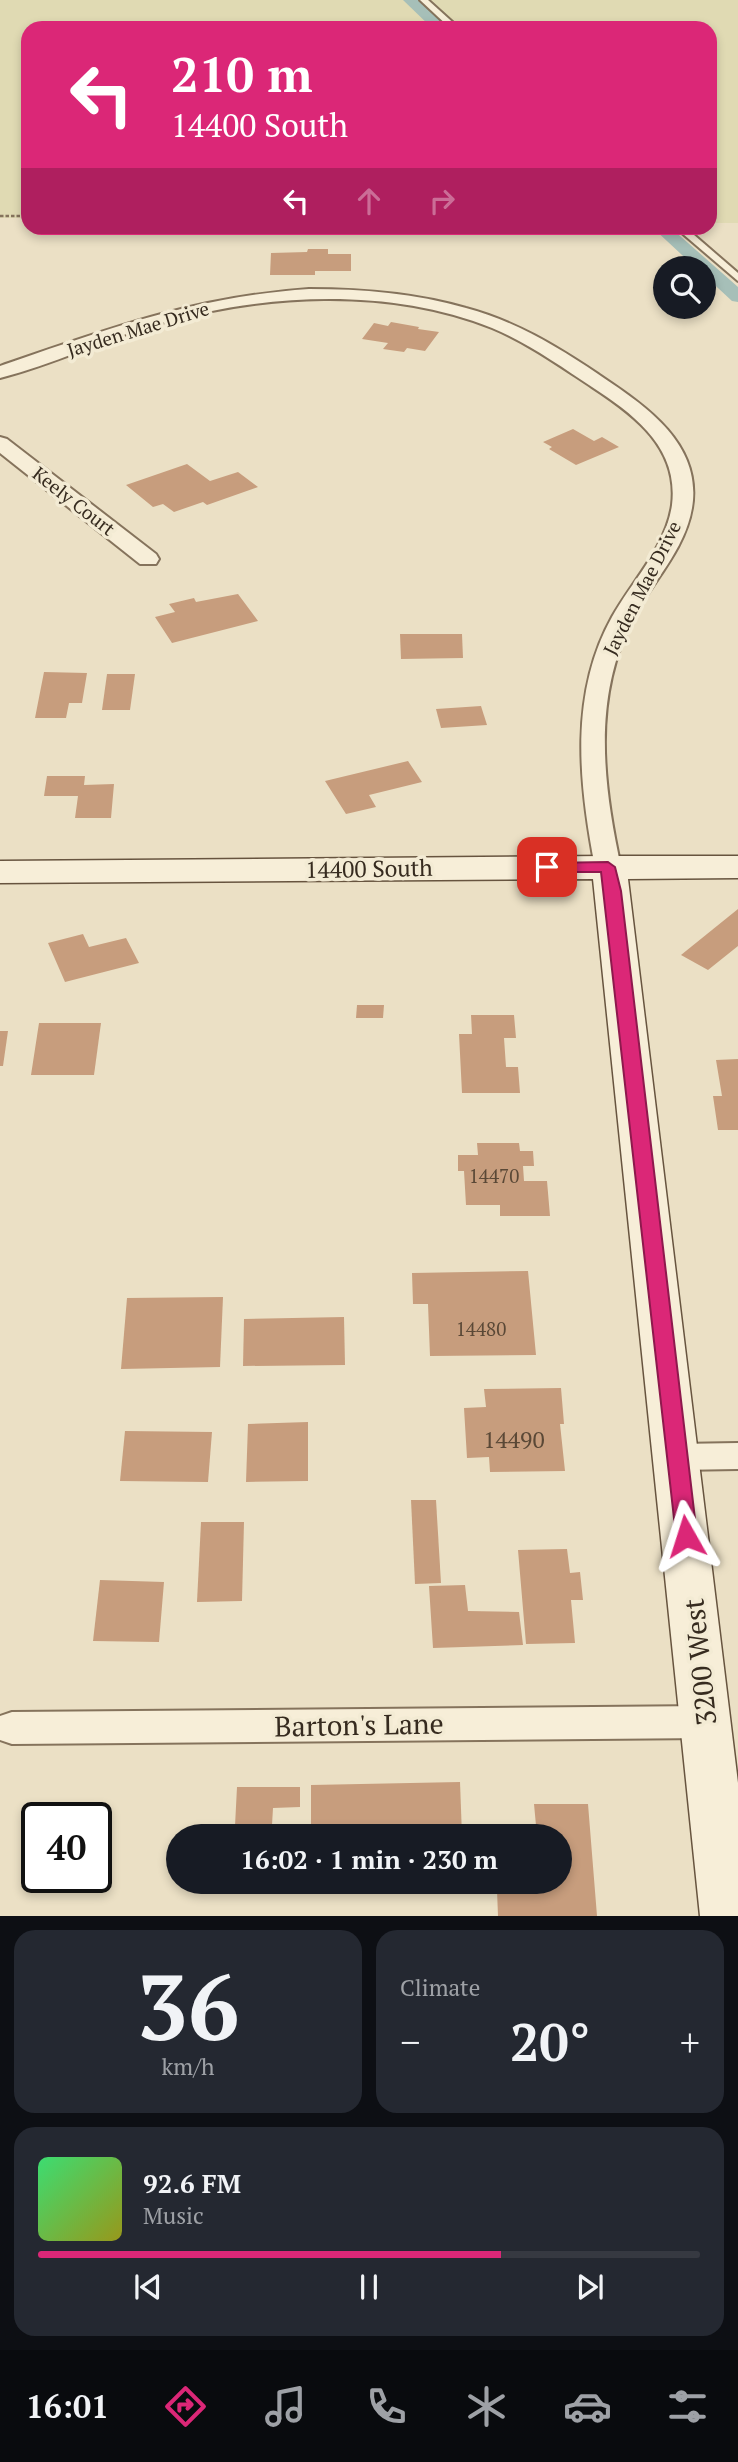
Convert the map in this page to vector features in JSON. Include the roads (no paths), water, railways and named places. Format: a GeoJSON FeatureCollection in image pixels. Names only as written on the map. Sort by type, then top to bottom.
{"type":"FeatureCollection","features":[{"type":"Feature","properties":{"kind":"street","name":"Jayden Mae Drive"},"geometry":{"type":"LineString","coordinates":[[0,372],[193,309],[270,296],[354,295],[437,306],[497,324],[552,353],[640,411],[659,429],[672,449],[683,488],[681,510],[671,537],[622,619],[601,671],[591,740],[599,828],[608,867]]}},
{"type":"Feature","properties":{"kind":"street","name":"Keely Court"},"geometry":{"type":"LineString","coordinates":[[0,443],[148,559]]}},
{"type":"Feature","properties":{"kind":"street","name":"3200 West"},"geometry":{"type":"LineString","coordinates":[[608,867],[615,902],[678,1457],[727,1916]]}},
{"type":"Feature","properties":{"kind":"street","name":"14400 South"},"geometry":{"type":"LineString","coordinates":[[0,873],[738,867]]}},
{"type":"Feature","properties":{"kind":"street"},"geometry":{"type":"LineString","coordinates":[[678,1457],[738,1457]]}},
{"type":"Feature","properties":{"kind":"street","name":"Barton's Lane"},"geometry":{"type":"LineString","coordinates":[[12,1728],[707,1722]]}},
{"type":"Feature","properties":{"kind":"lane"},"geometry":{"type":"LineString","coordinates":[[424,0],[448,21]]}},
{"type":"Feature","properties":{"kind":"lane"},"geometry":{"type":"LineString","coordinates":[[689,235],[738,278]]}},
{"type":"Feature","properties":{"kind":"waterway"},"geometry":{"type":"LineString","coordinates":[[410,0],[433,21]]}},
{"type":"Feature","properties":{"kind":"waterway"},"geometry":{"type":"LineString","coordinates":[[670,235],[738,297]]}}]}
